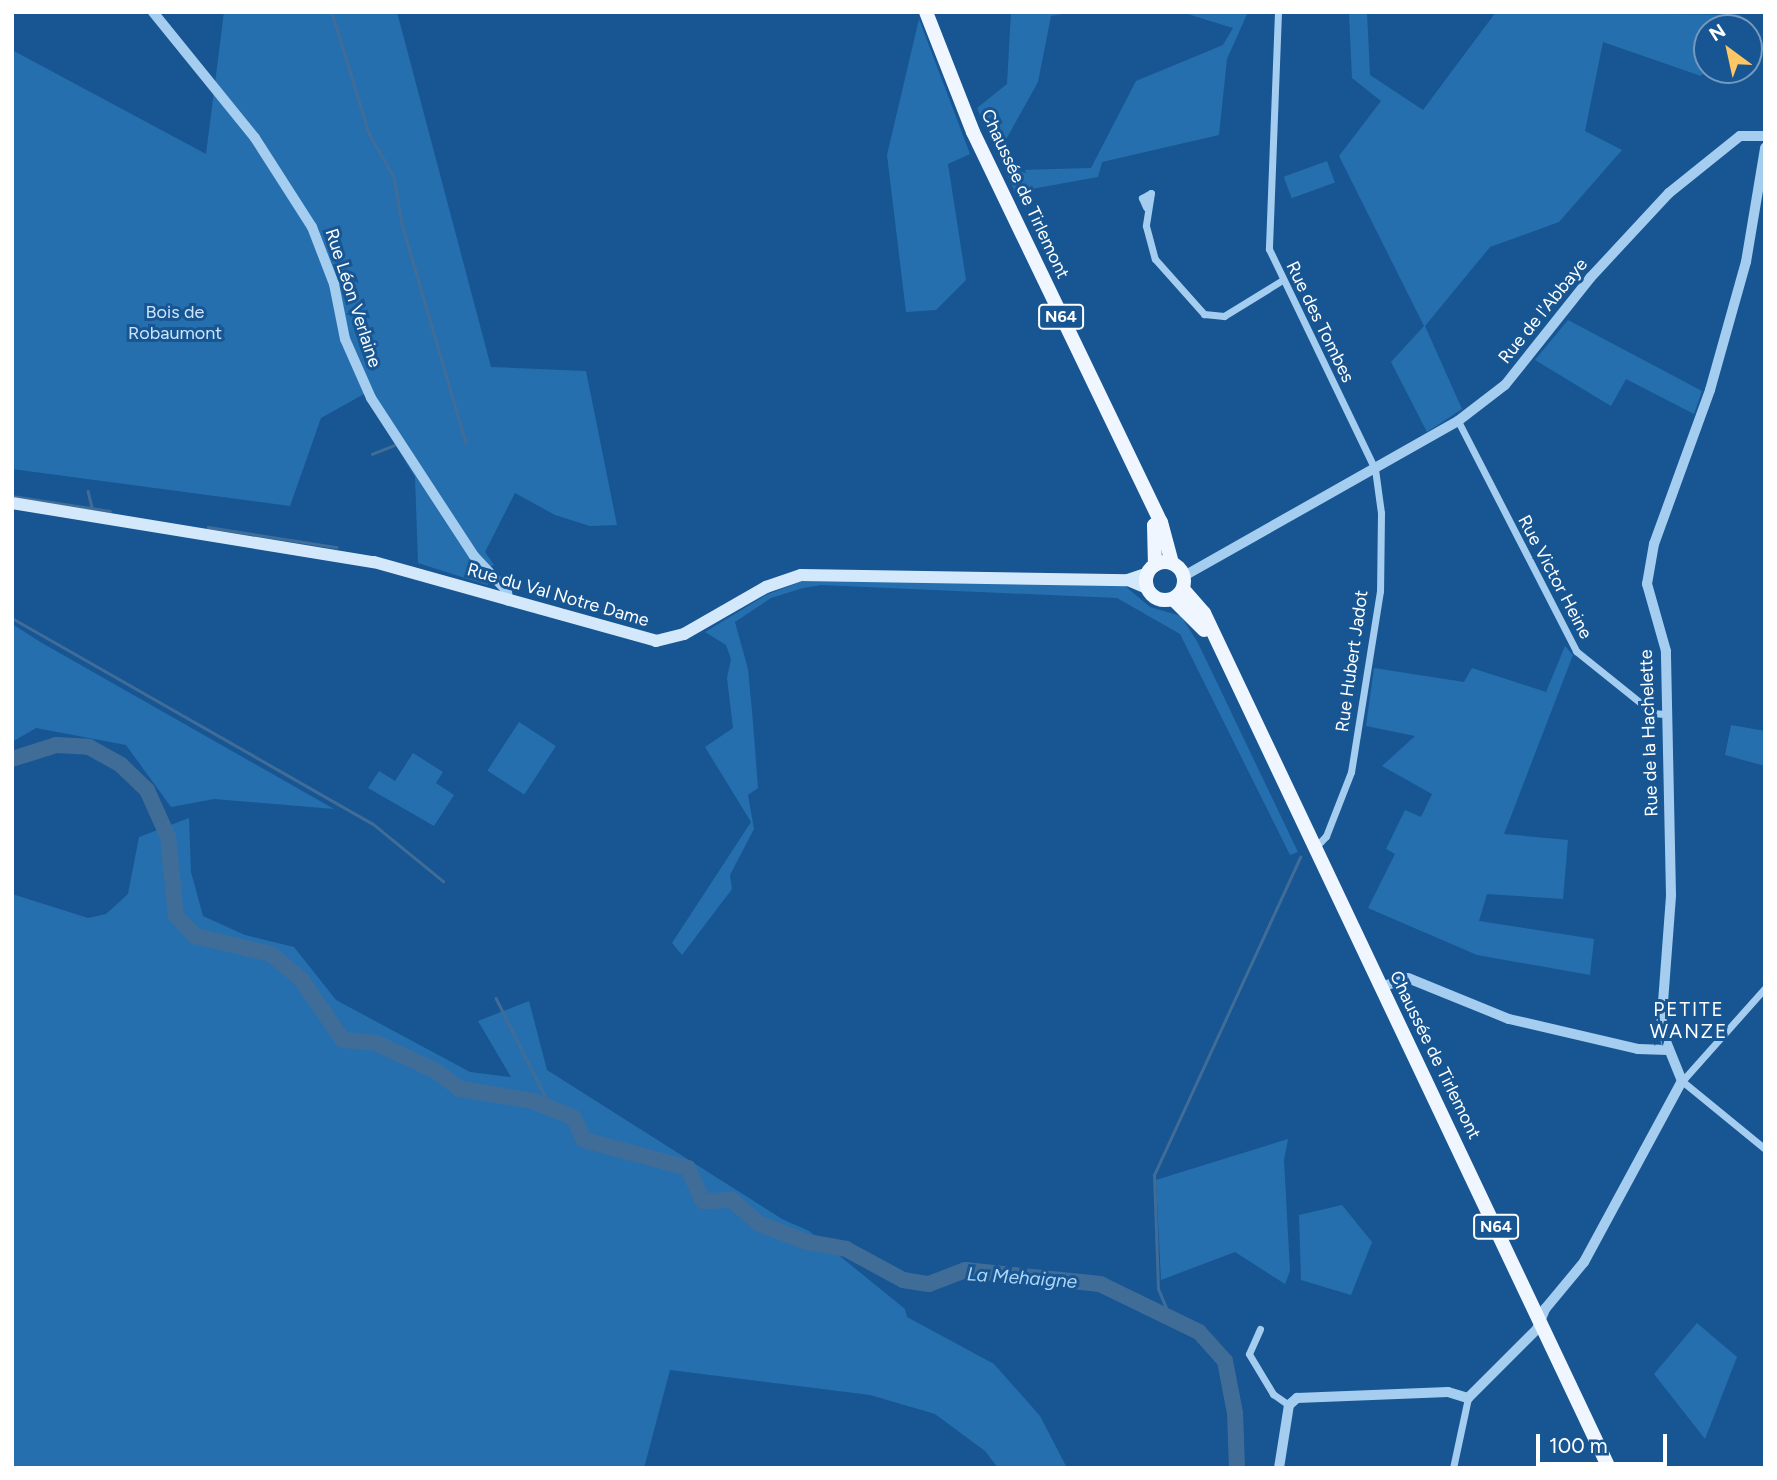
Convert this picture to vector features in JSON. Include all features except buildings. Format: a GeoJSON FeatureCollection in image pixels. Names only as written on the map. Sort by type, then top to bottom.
{"type":"FeatureCollection","features":[{"type":"Feature","properties":{"kind":"main road","name":"Chaussée de Tirlemont"},"geometry":{"type":"LineString","coordinates":[[926,12],[973,132],[1150,503],[1180,588],[1224,659],[1609,1468]]}},
{"type":"Feature","properties":{"kind":"main road","name":"Rue du Val Notre Dame"},"geometry":{"type":"LineString","coordinates":[[12,503],[374,562],[656,641],[684,634],[776,583],[818,573],[1129,580],[1147,588]]}},
{"type":"Feature","properties":{"kind":"main road","name":"Chaussée de Tirlemont"},"geometry":{"type":"LineString","coordinates":[[1150,503],[1152,569],[1147,588],[1158,599],[1180,588]]}},
{"type":"Feature","properties":{"kind":"main road"},"geometry":{"type":"LineString","coordinates":[[1152,569],[1172,563]]}},
{"type":"Feature","properties":{"kind":"main road","name":"Rue du Val Notre Dame"},"geometry":{"type":"LineString","coordinates":[[1129,580],[1152,569]]}},
{"type":"Feature","properties":{"kind":"street","name":"Rue Léon Verlaine"},"geometry":{"type":"LineString","coordinates":[[153,12],[255,138],[312,227],[334,284],[345,339],[371,398],[474,556],[507,591],[508,601]]}},
{"type":"Feature","properties":{"kind":"street","name":"Rue des Tombes"},"geometry":{"type":"LineString","coordinates":[[1278,12],[1277,111],[1267,217],[1269,249],[1281,281],[1375,469]]}},
{"type":"Feature","properties":{"kind":"street","name":"Rue de l'Abbaye"},"geometry":{"type":"LineString","coordinates":[[1180,588],[1458,421],[1505,385],[1590,278],[1669,193],[1740,136],[1765,136]]}},
{"type":"Feature","properties":{"kind":"street","name":"Rue de la Hachelette"},"geometry":{"type":"LineString","coordinates":[[1682,1081],[1661,1029],[1671,895],[1664,714],[1666,651],[1647,583],[1654,544],[1710,390],[1746,262],[1765,148]]}},
{"type":"Feature","properties":{"kind":"street"},"geometry":{"type":"LineString","coordinates":[[1146,206],[1155,259],[1204,314],[1224,316],[1281,281]]}},
{"type":"Feature","properties":{"kind":"street","name":"Rue Victor Heine"},"geometry":{"type":"LineString","coordinates":[[1458,421],[1576,651],[1653,713],[1664,714]]}},
{"type":"Feature","properties":{"kind":"street","name":"Rue Hubert Jadot"},"geometry":{"type":"LineString","coordinates":[[1315,848],[1326,836],[1350,772],[1361,716],[1380,591],[1381,513],[1375,469]]}},
{"type":"Feature","properties":{"kind":"street"},"geometry":{"type":"LineString","coordinates":[[1381,987],[1408,978],[1509,1019],[1638,1049],[1668,1050]]}},
{"type":"Feature","properties":{"kind":"street"},"geometry":{"type":"LineString","coordinates":[[1453,1468],[1468,1398],[1540,1322],[1545,1310],[1584,1262],[1682,1081],[1765,988]]}},
{"type":"Feature","properties":{"kind":"street"},"geometry":{"type":"LineString","coordinates":[[1682,1081],[1765,1149]]}},
{"type":"Feature","properties":{"kind":"street"},"geometry":{"type":"LineString","coordinates":[[1260,1329],[1249,1354],[1273,1394],[1289,1405]]}},
{"type":"Feature","properties":{"kind":"street"},"geometry":{"type":"LineString","coordinates":[[1289,1405],[1310,1395],[1448,1392],[1468,1398]]}},
{"type":"Feature","properties":{"kind":"street"},"geometry":{"type":"LineString","coordinates":[[1279,1468],[1289,1405]]}},
{"type":"Feature","properties":{"kind":"green space","name":"Bois de Robaumont"},"geometry":{"type":"Polygon","coordinates":[[[224,12],[397,12],[491,367],[586,371],[617,525],[590,526],[555,515],[515,493],[485,552],[494,565],[481,570],[490,582],[487,585],[418,563],[415,477],[364,394],[321,418],[290,506],[12,469],[12,50],[206,154],[224,12]]]}},
{"type":"Feature","properties":{"kind":"green space"},"geometry":{"type":"Polygon","coordinates":[[[1011,12],[1074,12],[1051,16],[1038,82],[1004,143],[1019,170],[1091,168],[1136,81],[1223,45],[1233,28],[1181,12],[1248,12],[1227,59],[1219,135],[1102,162],[1098,177],[1015,192],[977,108],[1007,84],[1011,12]]]}},
{"type":"Feature","properties":{"kind":"green space"},"geometry":{"type":"Polygon","coordinates":[[[1349,12],[1367,12],[1370,75],[1423,110],[1496,12],[1693,14],[1693,73],[1603,42],[1585,131],[1622,150],[1559,222],[1490,247],[1425,326],[1462,409],[1427,432],[1391,362],[1424,326],[1339,156],[1381,101],[1352,78],[1349,12]]]}},
{"type":"Feature","properties":{"kind":"green space"},"geometry":{"type":"Polygon","coordinates":[[[919,19],[970,154],[948,164],[966,280],[936,310],[906,312],[887,155],[919,19]]]}},
{"type":"Feature","properties":{"kind":"green space"},"geometry":{"type":"Polygon","coordinates":[[[1327,161],[1335,183],[1292,198],[1284,177],[1327,161]]]}},
{"type":"Feature","properties":{"kind":"green space"},"geometry":{"type":"Polygon","coordinates":[[[1568,320],[1702,391],[1694,414],[1626,379],[1611,406],[1535,360],[1568,320]]]}},
{"type":"Feature","properties":{"kind":"green space"},"geometry":{"type":"Polygon","coordinates":[[[811,578],[1125,586],[1150,607],[1181,616],[1198,643],[1298,852],[1290,855],[1180,634],[1117,598],[821,585],[803,588],[771,598],[735,622],[748,669],[753,722],[758,788],[748,795],[754,829],[730,875],[732,889],[682,955],[672,943],[751,822],[705,747],[733,728],[727,678],[731,659],[726,645],[705,632],[766,595],[811,578]]]}},
{"type":"Feature","properties":{"kind":"green space"},"geometry":{"type":"Polygon","coordinates":[[[12,624],[334,809],[214,799],[171,807],[126,745],[36,728],[12,742],[12,624]]]}},
{"type":"Feature","properties":{"kind":"green space"},"geometry":{"type":"Polygon","coordinates":[[[1565,646],[1573,655],[1504,834],[1568,840],[1563,899],[1487,894],[1479,921],[1594,939],[1590,975],[1477,955],[1368,908],[1395,854],[1386,849],[1405,810],[1421,817],[1432,794],[1382,766],[1415,736],[1366,726],[1374,668],[1464,682],[1472,668],[1546,692],[1565,646]]]}},
{"type":"Feature","properties":{"kind":"green space"},"geometry":{"type":"Polygon","coordinates":[[[519,722],[556,746],[524,795],[487,771],[519,722]]]}},
{"type":"Feature","properties":{"kind":"green space"},"geometry":{"type":"Polygon","coordinates":[[[1731,725],[1765,731],[1765,766],[1725,755],[1731,725]]]}},
{"type":"Feature","properties":{"kind":"green space"},"geometry":{"type":"Polygon","coordinates":[[[413,753],[443,772],[436,783],[454,795],[434,826],[368,788],[379,771],[395,781],[413,753]]]}},
{"type":"Feature","properties":{"kind":"green space"},"geometry":{"type":"Polygon","coordinates":[[[189,818],[191,872],[203,916],[245,935],[294,947],[336,1000],[470,1072],[511,1077],[478,1021],[529,1001],[547,1070],[782,1219],[809,1231],[905,1309],[907,1317],[994,1364],[1040,1416],[1067,1468],[998,1468],[985,1451],[935,1414],[870,1395],[670,1370],[644,1468],[12,1468],[12,894],[88,918],[106,914],[128,894],[139,837],[189,818]]]}},
{"type":"Feature","properties":{"kind":"green space"},"geometry":{"type":"Polygon","coordinates":[[[1288,1139],[1284,1160],[1290,1271],[1285,1284],[1235,1252],[1161,1280],[1156,1180],[1288,1139]]]}},
{"type":"Feature","properties":{"kind":"green space"},"geometry":{"type":"Polygon","coordinates":[[[1342,1205],[1372,1242],[1351,1295],[1301,1280],[1299,1215],[1342,1205]]]}},
{"type":"Feature","properties":{"kind":"green space"},"geometry":{"type":"Polygon","coordinates":[[[1697,1323],[1737,1357],[1705,1439],[1654,1374],[1697,1323]]]}},
{"type":"Feature","properties":{"kind":"waterway"},"geometry":{"type":"LineString","coordinates":[[332,12],[369,133],[394,177],[402,224],[466,443]]}},
{"type":"Feature","properties":{"kind":"waterway"},"geometry":{"type":"LineString","coordinates":[[372,454],[394,445]]}},
{"type":"Feature","properties":{"kind":"waterway"},"geometry":{"type":"LineString","coordinates":[[88,491],[92,507]]}},
{"type":"Feature","properties":{"kind":"waterway"},"geometry":{"type":"LineString","coordinates":[[12,496],[110,511]]}},
{"type":"Feature","properties":{"kind":"waterway"},"geometry":{"type":"LineString","coordinates":[[208,527],[336,547]]}},
{"type":"Feature","properties":{"kind":"waterway"},"geometry":{"type":"LineString","coordinates":[[12,618],[372,823],[443,881]]}},
{"type":"Feature","properties":{"kind":"waterway","name":"La Mehaigne"},"geometry":{"type":"LineString","coordinates":[[12,759],[56,745],[89,747],[121,765],[147,790],[168,837],[176,916],[195,936],[271,954],[301,979],[343,1040],[376,1043],[436,1071],[460,1089],[533,1101],[574,1118],[584,1140],[688,1168],[703,1201],[732,1200],[760,1224],[807,1242],[846,1249],[903,1280],[929,1284],[965,1270],[1100,1284],[1199,1332],[1225,1361],[1235,1413],[1237,1468]]}},
{"type":"Feature","properties":{"kind":"waterway"},"geometry":{"type":"LineString","coordinates":[[1169,1315],[1158,1289],[1154,1175],[1300,857]]}},
{"type":"Feature","properties":{"kind":"waterway"},"geometry":{"type":"LineString","coordinates":[[496,998],[551,1108]]}},
{"type":"Feature","properties":{"kind":"district","name":"PETITE WANZE"},"geometry":{"type":"Point","coordinates":[1689,1021]}}]}
